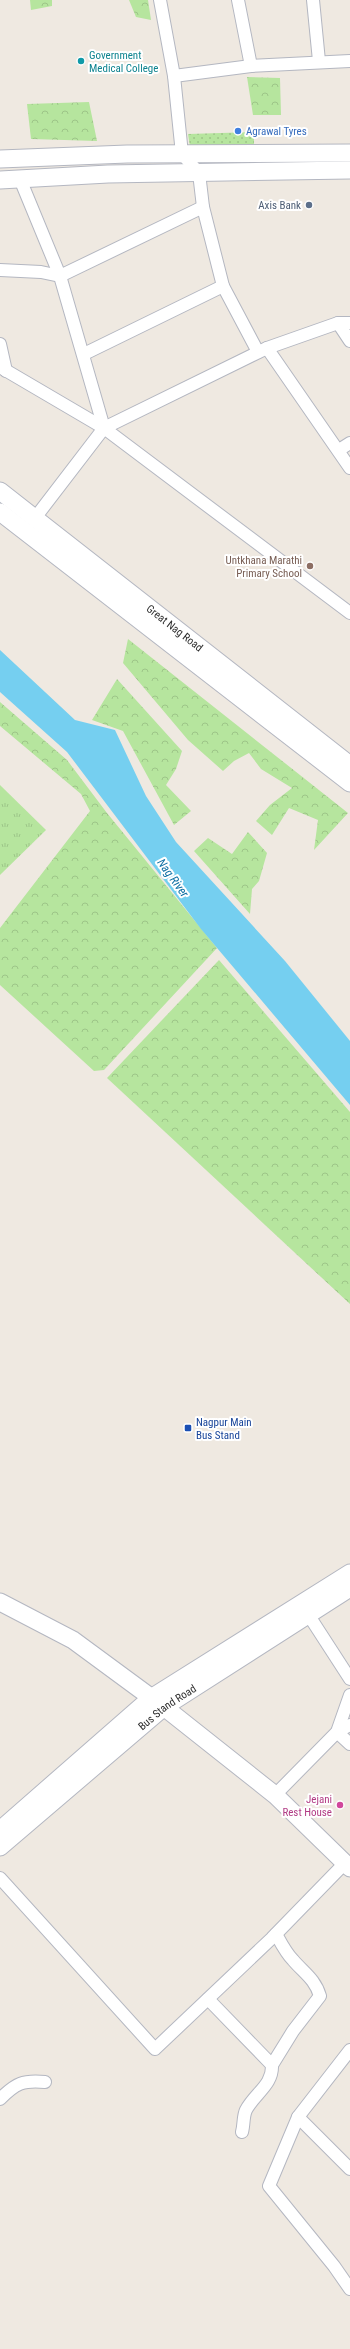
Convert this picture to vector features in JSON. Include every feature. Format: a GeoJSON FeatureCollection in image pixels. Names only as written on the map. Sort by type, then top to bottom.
{"type":"FeatureCollection","features":[{"type":"Feature","properties":{"kind":"main road"},"geometry":{"type":"LineString","coordinates":[[0,159],[127,154],[350,153]]}},
{"type":"Feature","properties":{"kind":"main road"},"geometry":{"type":"LineString","coordinates":[[0,180],[108,174],[350,170]]}},
{"type":"Feature","properties":{"kind":"main road","name":"Great Nag Road"},"geometry":{"type":"LineString","coordinates":[[0,491],[350,765]]}},
{"type":"Feature","properties":{"kind":"main road","name":"Great Nag Road"},"geometry":{"type":"LineString","coordinates":[[0,512],[350,783]]}},
{"type":"Feature","properties":{"kind":"main road"},"geometry":{"type":"LineString","coordinates":[[304,1609],[350,1573]]}},
{"type":"Feature","properties":{"kind":"main road","name":"Bus Stand Road"},"geometry":{"type":"LineString","coordinates":[[0,1847],[158,1702],[304,1609],[350,1588]]}},
{"type":"Feature","properties":{"kind":"main road"},"geometry":{"type":"LineString","coordinates":[[0,1602],[74,1640],[158,1702],[275,1795],[348,1866]]}},
{"type":"Feature","properties":{"kind":"main road"},"geometry":{"type":"LineString","coordinates":[[0,1830],[158,1702]]}},
{"type":"Feature","properties":{"kind":"street"},"geometry":{"type":"LineString","coordinates":[[160,0],[174,76],[182,154],[199,173],[203,207],[223,286],[262,350],[339,450],[350,468]]}},
{"type":"Feature","properties":{"kind":"street"},"geometry":{"type":"LineString","coordinates":[[238,0],[251,66]]}},
{"type":"Feature","properties":{"kind":"street"},"geometry":{"type":"LineString","coordinates":[[313,0],[319,61]]}},
{"type":"Feature","properties":{"kind":"street"},"geometry":{"type":"LineString","coordinates":[[174,76],[251,66],[319,61],[350,61]]}},
{"type":"Feature","properties":{"kind":"street"},"geometry":{"type":"LineString","coordinates":[[20,179],[60,276],[84,354],[104,428]]}},
{"type":"Feature","properties":{"kind":"street"},"geometry":{"type":"LineString","coordinates":[[0,270],[41,272],[60,276],[203,207]]}},
{"type":"Feature","properties":{"kind":"street"},"geometry":{"type":"LineString","coordinates":[[84,354],[223,286]]}},
{"type":"Feature","properties":{"kind":"street"},"geometry":{"type":"LineString","coordinates":[[35,518],[104,428],[262,350],[344,323],[350,341]]}},
{"type":"Feature","properties":{"kind":"street"},"geometry":{"type":"LineString","coordinates":[[0,344],[3,369],[104,428],[349,611]]}},
{"type":"Feature","properties":{"kind":"street"},"geometry":{"type":"LineString","coordinates":[[339,450],[350,443]]}},
{"type":"Feature","properties":{"kind":"street"},"geometry":{"type":"LineString","coordinates":[[304,1609],[350,1679]]}},
{"type":"Feature","properties":{"kind":"street"},"geometry":{"type":"LineString","coordinates":[[337,1732],[350,1695]]}},
{"type":"Feature","properties":{"kind":"street"},"geometry":{"type":"LineString","coordinates":[[275,1795],[337,1732],[350,1725]]}},
{"type":"Feature","properties":{"kind":"street"},"geometry":{"type":"LineString","coordinates":[[337,1732],[350,1744]]}},
{"type":"Feature","properties":{"kind":"street"},"geometry":{"type":"LineString","coordinates":[[0,1878],[155,2049],[348,1866]]}},
{"type":"Feature","properties":{"kind":"street"},"geometry":{"type":"LineString","coordinates":[[242,2132],[246,2110],[270,2080],[272,2064],[293,2031],[320,1996],[317,1986],[311,1976],[291,1959],[276,1934]]}},
{"type":"Feature","properties":{"kind":"street"},"geometry":{"type":"LineString","coordinates":[[208,1999],[272,2064]]}},
{"type":"Feature","properties":{"kind":"street"},"geometry":{"type":"LineString","coordinates":[[350,2050],[298,2117],[269,2186],[334,2266],[350,2289]]}},
{"type":"Feature","properties":{"kind":"street"},"geometry":{"type":"LineString","coordinates":[[0,2099],[13,2086],[30,2080],[45,2082]]}},
{"type":"Feature","properties":{"kind":"street"},"geometry":{"type":"LineString","coordinates":[[298,2117],[350,2169]]}},
{"type":"Feature","properties":{"kind":"green space"},"geometry":{"type":"Polygon","coordinates":[[[30,0],[52,0],[52,6],[31,10],[30,0]]]}},
{"type":"Feature","properties":{"kind":"green space"},"geometry":{"type":"Polygon","coordinates":[[[129,0],[148,0],[151,20],[136,17],[129,0]]]}},
{"type":"Feature","properties":{"kind":"green space"},"geometry":{"type":"Polygon","coordinates":[[[247,77],[280,78],[281,115],[253,115],[247,77]]]}},
{"type":"Feature","properties":{"kind":"green space"},"geometry":{"type":"Polygon","coordinates":[[[89,102],[97,141],[31,139],[27,104],[89,102]]]}},
{"type":"Feature","properties":{"kind":"green space"},"geometry":{"type":"Polygon","coordinates":[[[254,132],[254,145],[190,147],[188,134],[254,132]]]}},
{"type":"Feature","properties":{"kind":"green space"},"geometry":{"type":"Polygon","coordinates":[[[128,639],[348,813],[314,850],[318,820],[289,808],[272,835],[256,821],[270,805],[292,788],[261,769],[249,753],[234,761],[223,771],[188,740],[123,663],[128,639]]]}},
{"type":"Feature","properties":{"kind":"green space"},"geometry":{"type":"Polygon","coordinates":[[[117,679],[182,751],[176,769],[166,785],[191,811],[174,825],[123,731],[92,720],[117,679]]]}},
{"type":"Feature","properties":{"kind":"green space"},"geometry":{"type":"Polygon","coordinates":[[[0,702],[67,760],[107,813],[217,948],[104,1070],[94,1071],[0,985],[0,928],[90,811],[81,794],[0,726],[0,702]]]}},
{"type":"Feature","properties":{"kind":"green space"},"geometry":{"type":"Polygon","coordinates":[[[0,785],[46,830],[0,875],[0,785]]]}},
{"type":"Feature","properties":{"kind":"green space"},"geometry":{"type":"Polygon","coordinates":[[[248,832],[267,853],[259,881],[252,889],[250,914],[194,851],[208,838],[232,854],[248,832]]]}},
{"type":"Feature","properties":{"kind":"green space"},"geometry":{"type":"Polygon","coordinates":[[[219,960],[350,1112],[350,1304],[107,1078],[219,960]]]}},
{"type":"Feature","properties":{"kind":"water","name":"Nag River"},"geometry":{"type":"Polygon","coordinates":[[[0,650],[75,720],[115,730],[146,796],[176,842],[285,961],[350,1041],[350,1105],[201,929],[67,752],[0,692],[0,650]]]}},
{"type":"Feature","properties":{"kind":"place","name":"Government Medical College"},"geometry":{"type":"Point","coordinates":[81,61]}},
{"type":"Feature","properties":{"kind":"place","name":"Agrawal Tyres"},"geometry":{"type":"Point","coordinates":[238,131]}},
{"type":"Feature","properties":{"kind":"place","name":"Axis Bank"},"geometry":{"type":"Point","coordinates":[309,205]}},
{"type":"Feature","properties":{"kind":"place","name":"Untkhana Marathi Primary School"},"geometry":{"type":"Point","coordinates":[310,566]}},
{"type":"Feature","properties":{"kind":"place","name":"Nagpur Main Bus Stand"},"geometry":{"type":"Point","coordinates":[188,1428]}},
{"type":"Feature","properties":{"kind":"place","name":"Jejani Rest House"},"geometry":{"type":"Point","coordinates":[340,1805]}}]}
